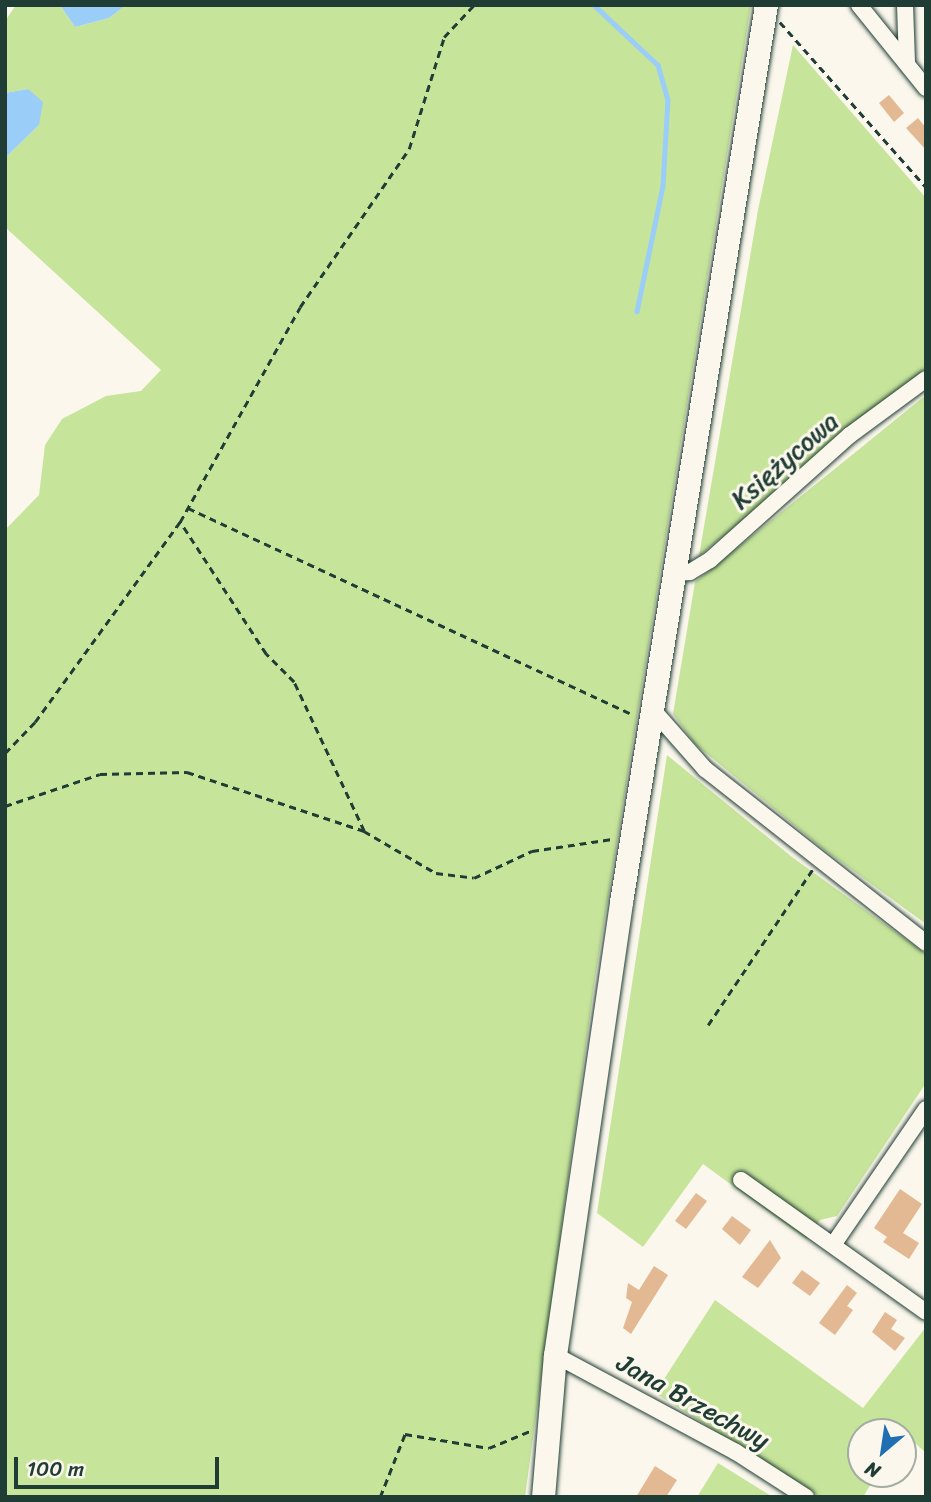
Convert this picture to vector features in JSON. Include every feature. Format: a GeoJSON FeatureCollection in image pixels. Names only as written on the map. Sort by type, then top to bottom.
{"type":"FeatureCollection","features":[{"type":"Feature","properties":{"kind":"street"},"geometry":{"type":"LineString","coordinates":[[859,5],[926,88]]}},
{"type":"Feature","properties":{"kind":"street"},"geometry":{"type":"LineString","coordinates":[[905,5],[907,64]]}},
{"type":"Feature","properties":{"kind":"street"},"geometry":{"type":"LineString","coordinates":[[543,1497],[546,1425],[632,839],[642,712],[675,573],[765,8]]}},
{"type":"Feature","properties":{"kind":"street","name":"Księżycowa"},"geometry":{"type":"LineString","coordinates":[[675,573],[710,560],[850,435],[926,379]]}},
{"type":"Feature","properties":{"kind":"street"},"geometry":{"type":"LineString","coordinates":[[642,712],[705,769],[818,862],[926,943]]}},
{"type":"Feature","properties":{"kind":"street"},"geometry":{"type":"LineString","coordinates":[[833,1245],[926,1109]]}},
{"type":"Feature","properties":{"kind":"street"},"geometry":{"type":"LineString","coordinates":[[741,1180],[926,1312]]}},
{"type":"Feature","properties":{"kind":"street","name":"Jana Brzechwy"},"geometry":{"type":"LineString","coordinates":[[555,1354],[736,1452],[806,1497]]}},
{"type":"Feature","properties":{"kind":"path"},"geometry":{"type":"LineString","coordinates":[[5,753],[35,722],[180,522],[300,307],[409,149],[444,37],[474,5]]}},
{"type":"Feature","properties":{"kind":"path"},"geometry":{"type":"LineString","coordinates":[[784,25],[926,187]]}},
{"type":"Feature","properties":{"kind":"path"},"geometry":{"type":"LineString","coordinates":[[188,508],[642,712]]}},
{"type":"Feature","properties":{"kind":"path"},"geometry":{"type":"LineString","coordinates":[[180,522],[266,654],[295,682],[364,831]]}},
{"type":"Feature","properties":{"kind":"path"},"geometry":{"type":"LineString","coordinates":[[5,806],[100,774],[187,772],[364,831],[436,873],[474,878],[532,851],[632,839]]}},
{"type":"Feature","properties":{"kind":"path"},"geometry":{"type":"LineString","coordinates":[[708,1026],[818,862]]}},
{"type":"Feature","properties":{"kind":"path"},"geometry":{"type":"LineString","coordinates":[[380,1497],[405,1434],[489,1448],[546,1425]]}},
{"type":"Feature","properties":{"kind":"green space"},"geometry":{"type":"Polygon","coordinates":[[[16,5],[60,5],[75,27],[109,18],[126,5],[751,5],[595,979],[525,1497],[5,1497],[5,530],[39,495],[45,445],[62,419],[106,396],[141,391],[161,370],[5,227],[5,158],[39,125],[28,89],[5,93],[5,21],[16,5]]]}},
{"type":"Feature","properties":{"kind":"green space"},"geometry":{"type":"Polygon","coordinates":[[[793,45],[926,198],[926,371],[699,556],[758,210],[793,45]]]}},
{"type":"Feature","properties":{"kind":"green space"},"geometry":{"type":"Polygon","coordinates":[[[926,395],[926,924],[822,848],[695,744],[673,714],[695,582],[926,395]]]}},
{"type":"Feature","properties":{"kind":"green space"},"geometry":{"type":"Polygon","coordinates":[[[667,755],[792,857],[926,954],[926,1083],[837,1216],[820,1220],[806,1239],[703,1164],[643,1247],[597,1213],[667,755]]]}},
{"type":"Feature","properties":{"kind":"green space"},"geometry":{"type":"Polygon","coordinates":[[[715,1300],[863,1408],[926,1327],[926,1453],[917,1445],[917,1418],[847,1418],[847,1488],[868,1488],[863,1497],[820,1497],[655,1393],[715,1300]]]}},
{"type":"Feature","properties":{"kind":"green space"},"geometry":{"type":"Polygon","coordinates":[[[718,1463],[773,1497],[697,1497],[718,1463]]]}},
{"type":"Feature","properties":{"kind":"water"},"geometry":{"type":"Polygon","coordinates":[[[60,5],[126,5],[109,18],[75,27],[60,5]]]}},
{"type":"Feature","properties":{"kind":"water"},"geometry":{"type":"Polygon","coordinates":[[[28,89],[43,102],[39,125],[5,158],[5,93],[28,89]]]}},
{"type":"Feature","properties":{"kind":"building"},"geometry":{"type":"Polygon","coordinates":[[[889,95],[904,113],[894,122],[879,103],[889,95]]]}},
{"type":"Feature","properties":{"kind":"building"},"geometry":{"type":"Polygon","coordinates":[[[918,118],[926,128],[926,150],[906,128],[918,118]]]}},
{"type":"Feature","properties":{"kind":"building"},"geometry":{"type":"Polygon","coordinates":[[[900,1189],[922,1204],[903,1233],[919,1243],[909,1259],[883,1242],[887,1237],[874,1228],[900,1189]]]}},
{"type":"Feature","properties":{"kind":"building"},"geometry":{"type":"Polygon","coordinates":[[[696,1193],[707,1201],[686,1229],[675,1221],[696,1193]]]}},
{"type":"Feature","properties":{"kind":"building"},"geometry":{"type":"Polygon","coordinates":[[[732,1216],[751,1230],[740,1245],[722,1229],[732,1216]]]}},
{"type":"Feature","properties":{"kind":"building"},"geometry":{"type":"Polygon","coordinates":[[[770,1240],[781,1258],[758,1288],[742,1277],[770,1240]]]}},
{"type":"Feature","properties":{"kind":"building"},"geometry":{"type":"Polygon","coordinates":[[[654,1266],[668,1275],[631,1334],[623,1328],[632,1302],[626,1298],[628,1283],[639,1290],[654,1266]]]}},
{"type":"Feature","properties":{"kind":"building"},"geometry":{"type":"Polygon","coordinates":[[[802,1270],[820,1283],[810,1296],[792,1283],[802,1270]]]}},
{"type":"Feature","properties":{"kind":"building"},"geometry":{"type":"Polygon","coordinates":[[[847,1285],[857,1293],[847,1306],[853,1310],[835,1335],[819,1323],[847,1285]]]}},
{"type":"Feature","properties":{"kind":"building"},"geometry":{"type":"Polygon","coordinates":[[[885,1312],[897,1320],[891,1329],[905,1338],[895,1351],[872,1332],[885,1312]]]}},
{"type":"Feature","properties":{"kind":"building"},"geometry":{"type":"Polygon","coordinates":[[[655,1466],[677,1480],[666,1497],[636,1497],[655,1466]]]}},
{"type":"Feature","properties":{"kind":"waterway"},"geometry":{"type":"LineString","coordinates":[[594,5],[658,65],[668,99],[663,186],[637,311]]}}]}
